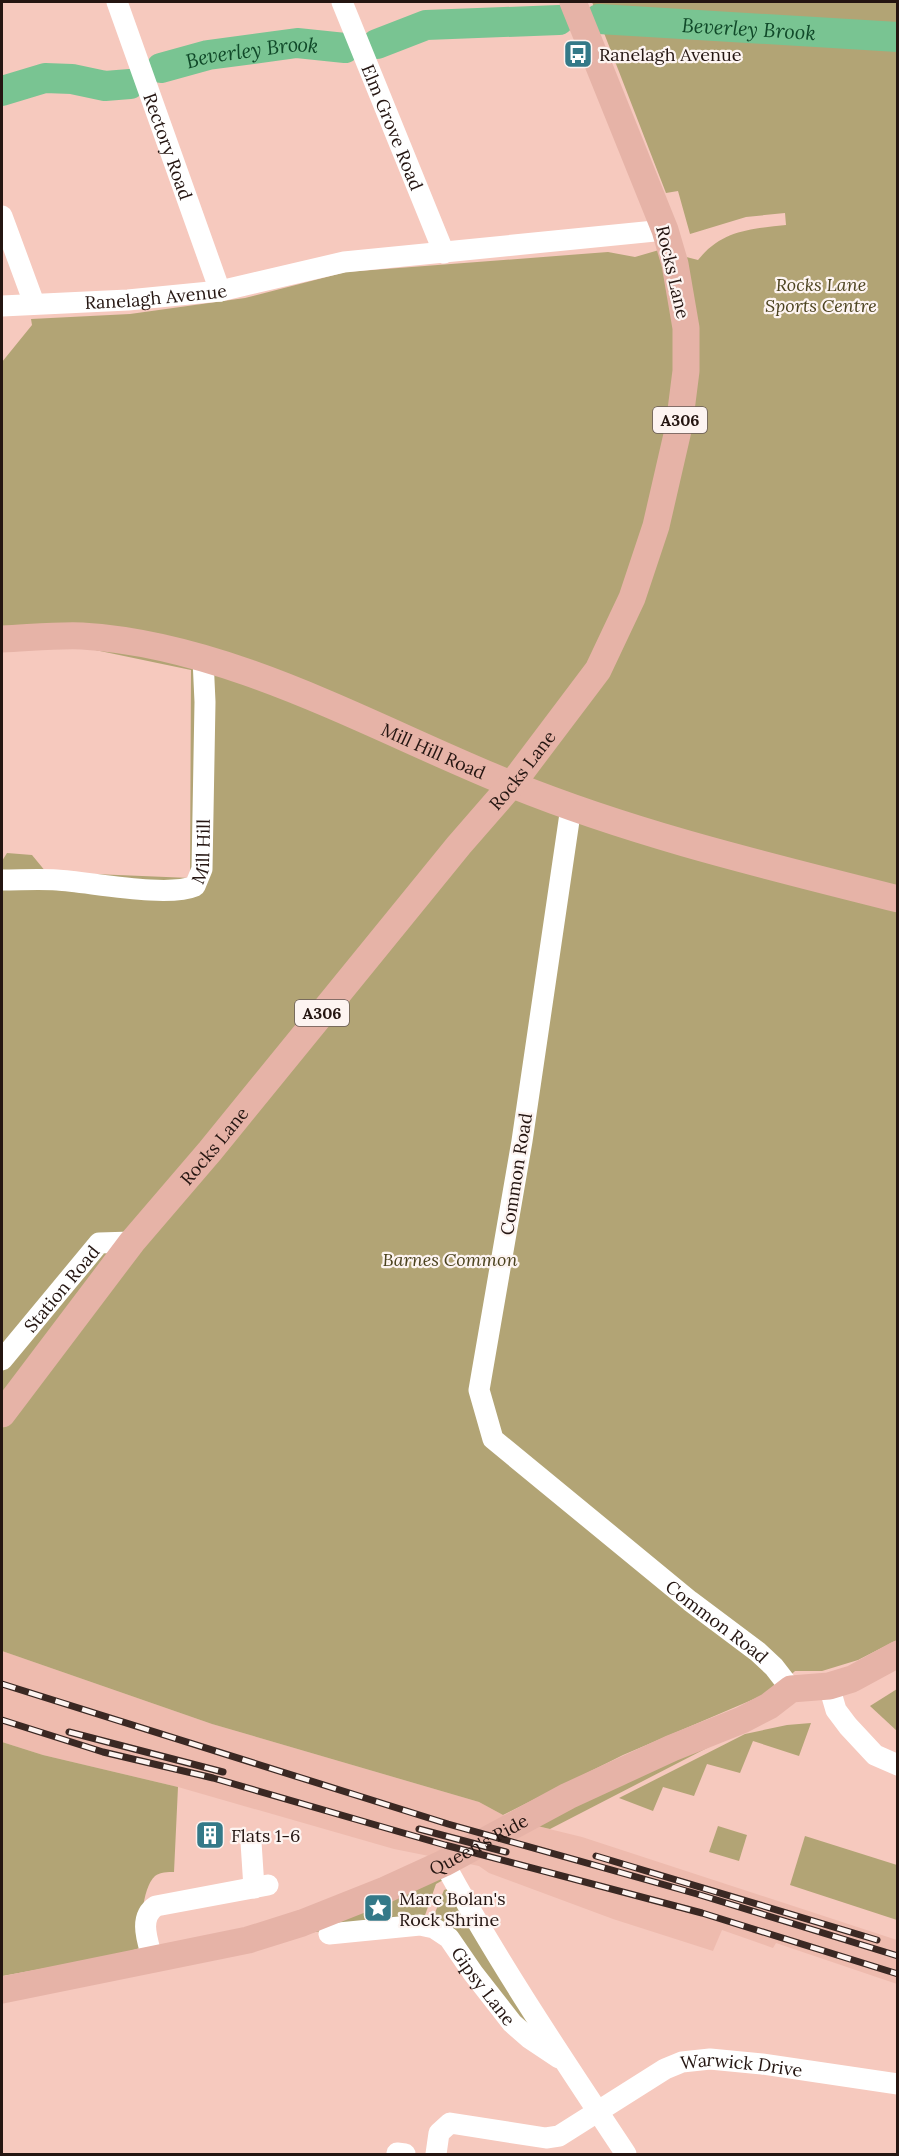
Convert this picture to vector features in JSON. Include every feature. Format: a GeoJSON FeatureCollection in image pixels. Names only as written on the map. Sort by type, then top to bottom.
{"type":"FeatureCollection","features":[{"type":"Feature","properties":{"kind":"main road","name":"Rocks Lane"},"geometry":{"type":"LineString","coordinates":[[2,1414],[132,1242],[210,1151],[459,845],[512,784],[598,670],[632,598],[656,526],[679,426],[686,371],[686,328],[675,264],[665,230],[573,2]]}},
{"type":"Feature","properties":{"kind":"main road","name":"Mill Hill Road"},"geometry":{"type":"LineString","coordinates":[[2,639],[80,636],[147,645],[203,659],[270,681],[571,807],[666,838],[897,899]]}},
{"type":"Feature","properties":{"kind":"main road"},"geometry":{"type":"LineString","coordinates":[[791,1689],[829,1686],[852,1679],[897,1654]]}},
{"type":"Feature","properties":{"kind":"main road","name":"Queen's Ride"},"geometry":{"type":"LineString","coordinates":[[2,1990],[248,1940],[302,1923],[385,1890],[444,1863],[568,1796],[672,1748],[742,1720],[769,1706],[791,1689]]}},
{"type":"Feature","properties":{"kind":"street","name":"Rectory Road"},"geometry":{"type":"LineString","coordinates":[[117,2],[220,291]]}},
{"type":"Feature","properties":{"kind":"street","name":"Elm Grove Road"},"geometry":{"type":"LineString","coordinates":[[342,2],[444,253]]}},
{"type":"Feature","properties":{"kind":"street"},"geometry":{"type":"LineString","coordinates":[[2,216],[34,303]]}},
{"type":"Feature","properties":{"kind":"street","name":"Ranelagh Avenue"},"geometry":{"type":"LineString","coordinates":[[2,306],[128,300],[220,291],[344,262],[665,230]]}},
{"type":"Feature","properties":{"kind":"street","name":"Mill Hill"},"geometry":{"type":"LineString","coordinates":[[2,880],[57,880],[171,890],[182,890],[195,886],[202,869],[205,702],[203,659]]}},
{"type":"Feature","properties":{"kind":"street","name":"Common Road"},"geometry":{"type":"LineString","coordinates":[[571,807],[522,1141],[480,1390],[493,1439],[690,1601],[758,1652],[774,1667],[791,1689]]}},
{"type":"Feature","properties":{"kind":"street","name":"Station Road"},"geometry":{"type":"LineString","coordinates":[[2,1360],[99,1243],[132,1242]]}},
{"type":"Feature","properties":{"kind":"street"},"geometry":{"type":"LineString","coordinates":[[829,1686],[836,1710],[848,1726],[875,1755],[897,1765]]}},
{"type":"Feature","properties":{"kind":"street"},"geometry":{"type":"LineString","coordinates":[[153,1961],[145,1921],[147,1915],[156,1906],[261,1887],[251,1842]]}},
{"type":"Feature","properties":{"kind":"street","name":"Gipsy Lane"},"geometry":{"type":"LineString","coordinates":[[444,1863],[564,2061],[626,2154]]}},
{"type":"Feature","properties":{"kind":"street","name":"Gipsy Lane"},"geometry":{"type":"LineString","coordinates":[[329,1934],[420,1925],[434,1928],[448,1938],[512,2023],[529,2038],[564,2061]]}},
{"type":"Feature","properties":{"kind":"street","name":"Warwick Drive"},"geometry":{"type":"LineString","coordinates":[[544,2146],[665,2069],[682,2062],[710,2059],[762,2064],[897,2084]]}},
{"type":"Feature","properties":{"kind":"street"},"geometry":{"type":"LineString","coordinates":[[436,2154],[439,2133],[450,2123],[544,2146]]}},
{"type":"Feature","properties":{"kind":"shaded area"},"geometry":{"type":"Polygon","coordinates":[[[2,1651],[212,1724],[479,1802],[503,1815],[533,1825],[582,1837],[897,1940],[897,1984],[776,1943],[773,1948],[722,1930],[713,1951],[613,1919],[489,1873],[479,1866],[394,1849],[178,1787],[43,1755],[2,1742],[2,1651]]]}},
{"type":"Feature","properties":{"kind":"green space","name":"Barnes Common"},"geometry":{"type":"Polygon","coordinates":[[[592,2],[897,2],[897,1640],[858,1660],[822,1671],[795,1671],[775,1690],[623,1755],[503,1815],[479,1802],[212,1724],[2,1651],[2,861],[7,853],[32,855],[46,872],[190,878],[191,670],[76,646],[2,651],[2,362],[32,325],[31,319],[130,314],[245,298],[346,272],[608,252],[635,257],[659,250],[698,260],[717,242],[727,237],[749,230],[786,225],[785,213],[746,217],[690,234],[678,191],[666,193],[592,2]]]}},
{"type":"Feature","properties":{"kind":"green space"},"geometry":{"type":"Polygon","coordinates":[[[897,1689],[897,1731],[870,1706],[897,1689]]]}},
{"type":"Feature","properties":{"kind":"green space"},"geometry":{"type":"Polygon","coordinates":[[[811,1723],[799,1756],[753,1741],[740,1773],[707,1764],[694,1796],[663,1787],[653,1811],[619,1798],[745,1734],[787,1725],[811,1723]]]}},
{"type":"Feature","properties":{"kind":"green space"},"geometry":{"type":"Polygon","coordinates":[[[736,1733],[550,1829],[533,1825],[736,1733]]]}},
{"type":"Feature","properties":{"kind":"green space"},"geometry":{"type":"Polygon","coordinates":[[[2,1742],[43,1755],[178,1787],[174,1872],[159,1874],[150,1882],[144,1900],[140,1948],[113,1956],[2,1976],[2,1742]]]}},
{"type":"Feature","properties":{"kind":"green space"},"geometry":{"type":"Polygon","coordinates":[[[718,1826],[747,1835],[739,1861],[709,1852],[718,1826]]]}},
{"type":"Feature","properties":{"kind":"green space"},"geometry":{"type":"Polygon","coordinates":[[[805,1836],[897,1865],[897,1920],[790,1885],[805,1836]]]}},
{"type":"Feature","properties":{"kind":"green space"},"geometry":{"type":"Polygon","coordinates":[[[441,1871],[445,1879],[436,1884],[423,1921],[390,1924],[391,1893],[441,1871]]]}},
{"type":"Feature","properties":{"kind":"green space"},"geometry":{"type":"Polygon","coordinates":[[[451,1888],[543,2042],[431,1923],[444,1890],[451,1888]]]}},
{"type":"Feature","properties":{"kind":"green space"},"geometry":{"type":"Polygon","coordinates":[[[370,1902],[371,1912],[381,1913],[382,1925],[334,1929],[284,1937],[370,1902]]]}},
{"type":"Feature","properties":{"kind":"waterway","name":"Beverley Brook"},"geometry":{"type":"LineString","coordinates":[[599,19],[898,37]]}},
{"type":"Feature","properties":{"kind":"waterway","name":"Beverley Brook"},"geometry":{"type":"LineString","coordinates":[[377,44],[426,25],[559,20]]}},
{"type":"Feature","properties":{"kind":"waterway","name":"Beverley Brook"},"geometry":{"type":"LineString","coordinates":[[161,68],[208,55],[297,43],[345,48]]}},
{"type":"Feature","properties":{"kind":"waterway","name":"Beverley Brook"},"geometry":{"type":"LineString","coordinates":[[2,91],[45,78],[72,79],[105,86],[130,84]]}},
{"type":"Feature","properties":{"kind":"railway"},"geometry":{"type":"LineString","coordinates":[[2,1684],[448,1824],[697,1894],[898,1956]]}},
{"type":"Feature","properties":{"kind":"railway"},"geometry":{"type":"LineString","coordinates":[[2,1720],[103,1752],[213,1778],[445,1845],[702,1913],[898,1974]]}},
{"type":"Feature","properties":{"kind":"railway"},"geometry":{"type":"LineString","coordinates":[[69,1732],[223,1772]]}},
{"type":"Feature","properties":{"kind":"railway"},"geometry":{"type":"LineString","coordinates":[[419,1829],[506,1852]]}},
{"type":"Feature","properties":{"kind":"railway"},"geometry":{"type":"LineString","coordinates":[[596,1856],[877,1940]]}},
{"type":"Feature","properties":{"kind":"place","name":"Ranelagh Avenue"},"geometry":{"type":"Point","coordinates":[578,54]}},
{"type":"Feature","properties":{"kind":"place","name":"Flats 1-6"},"geometry":{"type":"Point","coordinates":[210,1835]}},
{"type":"Feature","properties":{"kind":"place","name":"Marc Bolan's Rock Shrine"},"geometry":{"type":"Point","coordinates":[378,1908]}},
{"type":"Feature","properties":{"kind":"park label","name":"Rocks Lane Sports Centre"},"geometry":{"type":"Point","coordinates":[821,294]}}]}
